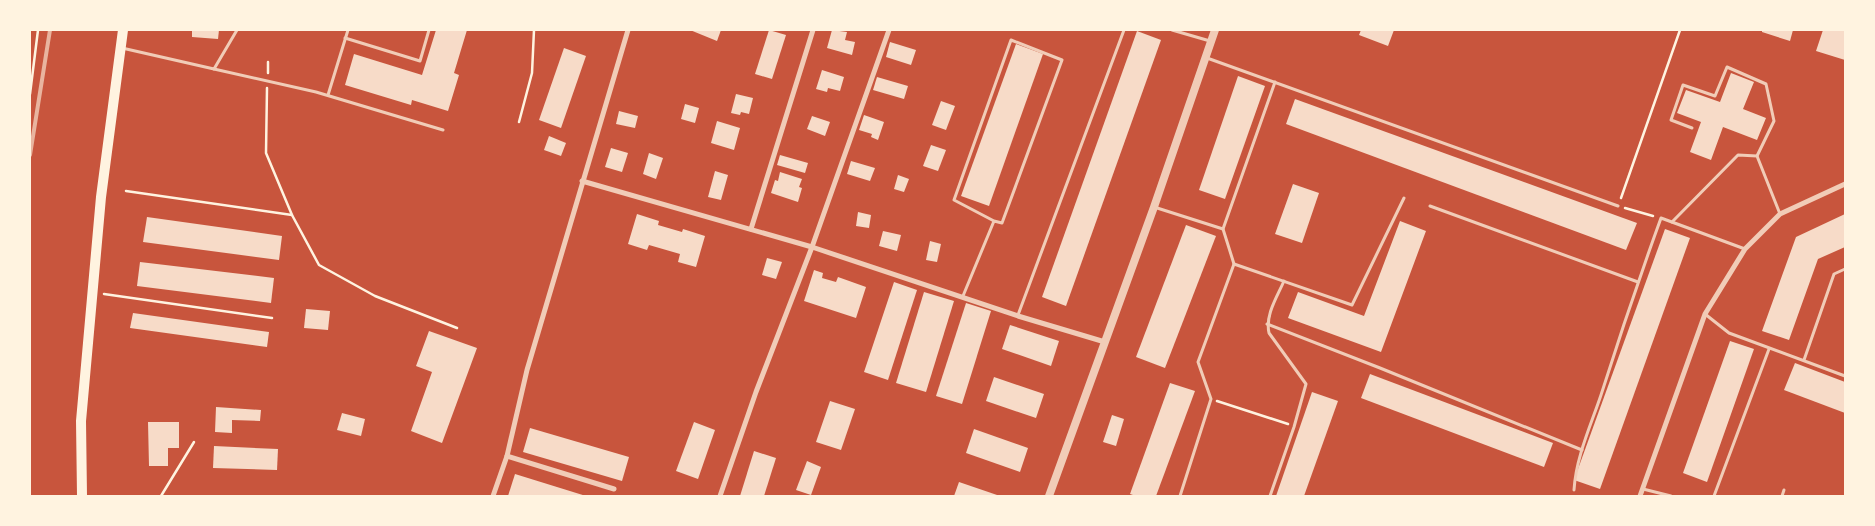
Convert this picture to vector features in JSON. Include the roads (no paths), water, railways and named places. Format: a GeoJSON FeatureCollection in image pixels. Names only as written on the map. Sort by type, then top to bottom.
{"type":"FeatureCollection","features":[{"type":"Feature","properties":{"kind":"main road"},"geometry":{"type":"LineString","coordinates":[[82,496],[81,421],[92,292],[101,197],[122,30]]}},
{"type":"Feature","properties":{"kind":"street"},"geometry":{"type":"LineString","coordinates":[[493,496],[507,456],[527,370],[628,30]]}},
{"type":"Feature","properties":{"kind":"street"},"geometry":{"type":"LineString","coordinates":[[751,229],[813,30]]}},
{"type":"Feature","properties":{"kind":"street"},"geometry":{"type":"LineString","coordinates":[[720,496],[756,392],[812,247],[889,30]]}},
{"type":"Feature","properties":{"kind":"street"},"geometry":{"type":"LineString","coordinates":[[1049,496],[1154,207],[1215,30]]}},
{"type":"Feature","properties":{"kind":"street"},"geometry":{"type":"LineString","coordinates":[[582,181],[812,247],[1018,316],[1105,342]]}},
{"type":"Feature","properties":{"kind":"street"},"geometry":{"type":"LineString","coordinates":[[1640,496],[1706,314],[1745,249],[1780,214],[1845,184]]}},
{"type":"Feature","properties":{"kind":"street"},"geometry":{"type":"LineString","coordinates":[[507,456],[614,489]]}},
{"type":"Feature","properties":{"kind":"lane"},"geometry":{"type":"LineString","coordinates":[[214,69],[237,30]]}},
{"type":"Feature","properties":{"kind":"lane"},"geometry":{"type":"LineString","coordinates":[[328,95],[348,30]]}},
{"type":"Feature","properties":{"kind":"lane"},"geometry":{"type":"LineString","coordinates":[[345,38],[420,61],[430,30]]}},
{"type":"Feature","properties":{"kind":"lane"},"geometry":{"type":"LineString","coordinates":[[1018,316],[1124,30]]}},
{"type":"Feature","properties":{"kind":"lane"},"geometry":{"type":"LineString","coordinates":[[1172,30],[1211,41]]}},
{"type":"Feature","properties":{"kind":"lane"},"geometry":{"type":"LineString","coordinates":[[1012,40],[1062,60],[1002,223],[994,221],[954,200],[1012,40]]}},
{"type":"Feature","properties":{"kind":"lane"},"geometry":{"type":"LineString","coordinates":[[120,47],[328,95],[443,130]]}},
{"type":"Feature","properties":{"kind":"lane"},"geometry":{"type":"LineString","coordinates":[[1206,58],[1618,206]]}},
{"type":"Feature","properties":{"kind":"lane"},"geometry":{"type":"LineString","coordinates":[[1692,128],[1671,120],[1683,85],[1716,96],[1726,67],[1766,84],[1774,121],[1757,156],[1780,214]]}},
{"type":"Feature","properties":{"kind":"lane"},"geometry":{"type":"LineString","coordinates":[[1180,496],[1210,400],[1198,362],[1234,264],[1223,229],[1274,82]]}},
{"type":"Feature","properties":{"kind":"lane"},"geometry":{"type":"LineString","coordinates":[[1672,222],[1738,155],[1757,156]]}},
{"type":"Feature","properties":{"kind":"lane"},"geometry":{"type":"LineString","coordinates":[[1234,264],[1352,305],[1404,198]]}},
{"type":"Feature","properties":{"kind":"lane"},"geometry":{"type":"LineString","coordinates":[[1430,206],[1638,282]]}},
{"type":"Feature","properties":{"kind":"lane"},"geometry":{"type":"LineString","coordinates":[[1154,207],[1223,229]]}},
{"type":"Feature","properties":{"kind":"lane"},"geometry":{"type":"LineString","coordinates":[[1574,490],[1574,480],[1582,450],[1661,218],[1745,249]]}},
{"type":"Feature","properties":{"kind":"lane"},"geometry":{"type":"LineString","coordinates":[[963,296],[994,221]]}},
{"type":"Feature","properties":{"kind":"lane"},"geometry":{"type":"LineString","coordinates":[[1804,360],[1834,274],[1845,269]]}},
{"type":"Feature","properties":{"kind":"lane"},"geometry":{"type":"LineString","coordinates":[[1270,496],[1294,427],[1306,384],[1269,333],[1267,324],[1284,281]]}},
{"type":"Feature","properties":{"kind":"lane"},"geometry":{"type":"LineString","coordinates":[[1706,314],[1729,333],[1845,376]]}},
{"type":"Feature","properties":{"kind":"lane"},"geometry":{"type":"LineString","coordinates":[[1267,324],[1582,450]]}},
{"type":"Feature","properties":{"kind":"lane"},"geometry":{"type":"LineString","coordinates":[[1714,496],[1769,349]]}},
{"type":"Feature","properties":{"kind":"lane"},"geometry":{"type":"LineString","coordinates":[[1642,489],[1671,496]]}},
{"type":"Feature","properties":{"kind":"lane"},"geometry":{"type":"LineString","coordinates":[[1782,496],[1784,490]]}},
{"type":"Feature","properties":{"kind":"railway"},"geometry":{"type":"LineString","coordinates":[[30,155],[50,30]]}}]}
